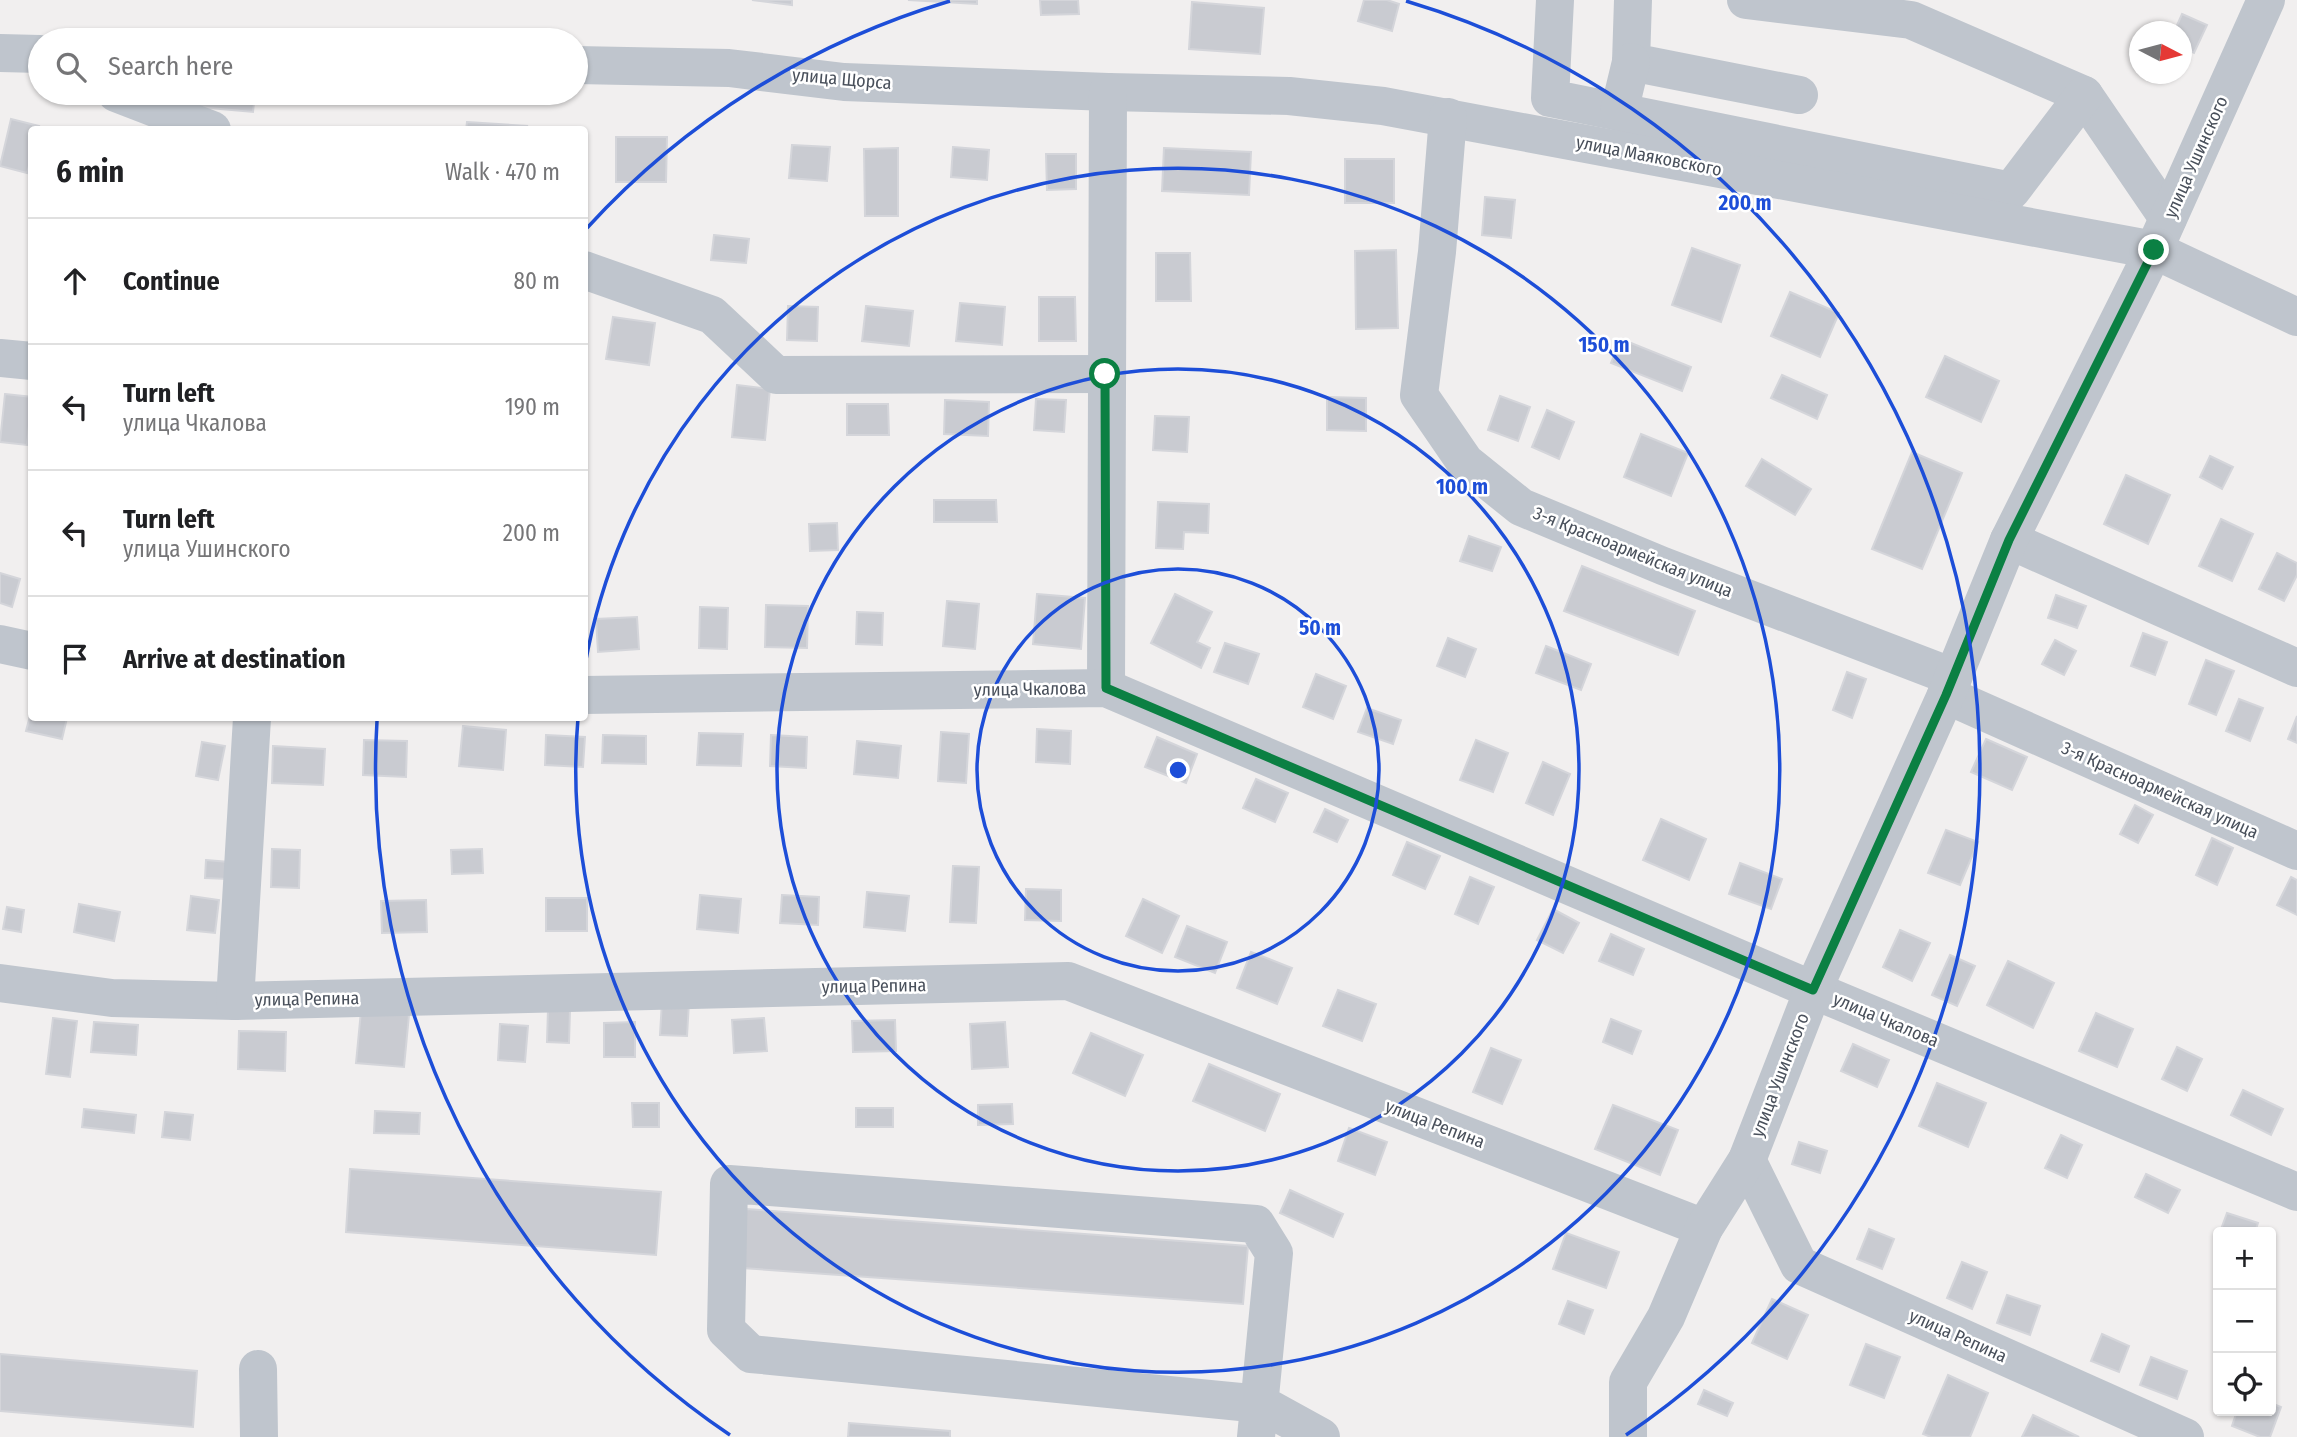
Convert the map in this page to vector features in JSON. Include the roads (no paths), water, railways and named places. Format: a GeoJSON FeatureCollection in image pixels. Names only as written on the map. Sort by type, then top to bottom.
{"type":"FeatureCollection","features":[{"type":"Feature","properties":{"kind":"street"},"geometry":{"type":"LineString","coordinates":[[1555,0],[1550,98],[2011,191],[2084,96]]}},
{"type":"Feature","properties":{"kind":"street"},"geometry":{"type":"LineString","coordinates":[[1619,113],[1632,62],[1633,0]]}},
{"type":"Feature","properties":{"kind":"street"},"geometry":{"type":"LineString","coordinates":[[1746,0],[1913,10],[2084,96],[2161,234]]}},
{"type":"Feature","properties":{"kind":"street","name":"улица Ушинского"},"geometry":{"type":"LineString","coordinates":[[1628,1437],[1628,1382],[1666,1317],[1703,1228],[1747,1160],[1813,990],[1949,686],[2009,540],[2161,234],[2266,0]]}},
{"type":"Feature","properties":{"kind":"street"},"geometry":{"type":"LineString","coordinates":[[1632,62],[1799,95]]}},
{"type":"Feature","properties":{"kind":"street","name":"улица Щорса"},"geometry":{"type":"LineString","coordinates":[[588,65],[729,68],[844,82],[1108,92]]}},
{"type":"Feature","properties":{"kind":"street"},"geometry":{"type":"LineString","coordinates":[[1106,688],[1108,92]]}},
{"type":"Feature","properties":{"kind":"street","name":"улица Маяковского"},"geometry":{"type":"LineString","coordinates":[[1108,92],[1289,96],[1383,106],[2161,234],[2297,317]]}},
{"type":"Feature","properties":{"kind":"street"},"geometry":{"type":"LineString","coordinates":[[147,105],[202,126]]}},
{"type":"Feature","properties":{"kind":"street","name":"3-я Красноармейская улица"},"geometry":{"type":"LineString","coordinates":[[1448,117],[1437,252],[1419,395],[1465,462],[1521,506],[1949,686],[2297,851]]}},
{"type":"Feature","properties":{"kind":"street"},"geometry":{"type":"LineString","coordinates":[[588,271],[712,315],[776,375],[1105,374]]}},
{"type":"Feature","properties":{"kind":"street"},"geometry":{"type":"LineString","coordinates":[[0,358],[28,361]]}},
{"type":"Feature","properties":{"kind":"street"},"geometry":{"type":"LineString","coordinates":[[2009,540],[2297,668]]}},
{"type":"Feature","properties":{"kind":"street"},"geometry":{"type":"LineString","coordinates":[[0,644],[28,649]]}},
{"type":"Feature","properties":{"kind":"street","name":"улица Чкалова"},"geometry":{"type":"LineString","coordinates":[[588,695],[1106,688],[1813,990],[2297,1192]]}},
{"type":"Feature","properties":{"kind":"street"},"geometry":{"type":"LineString","coordinates":[[235,1001],[252,721]]}},
{"type":"Feature","properties":{"kind":"street","name":"улица Репина"},"geometry":{"type":"LineString","coordinates":[[0,983],[112,998],[235,1001],[1068,981],[1703,1228]]}},
{"type":"Feature","properties":{"kind":"street","name":"улица Репина"},"geometry":{"type":"LineString","coordinates":[[1747,1160],[1798,1265],[2185,1437]]}},
{"type":"Feature","properties":{"kind":"street"},"geometry":{"type":"LineString","coordinates":[[1259,1421],[1274,1253],[1256,1224],[729,1184],[726,1330],[751,1354],[1259,1421],[1321,1437]]}},
{"type":"Feature","properties":{"kind":"street"},"geometry":{"type":"LineString","coordinates":[[258,1369],[258,1437]]}}]}
